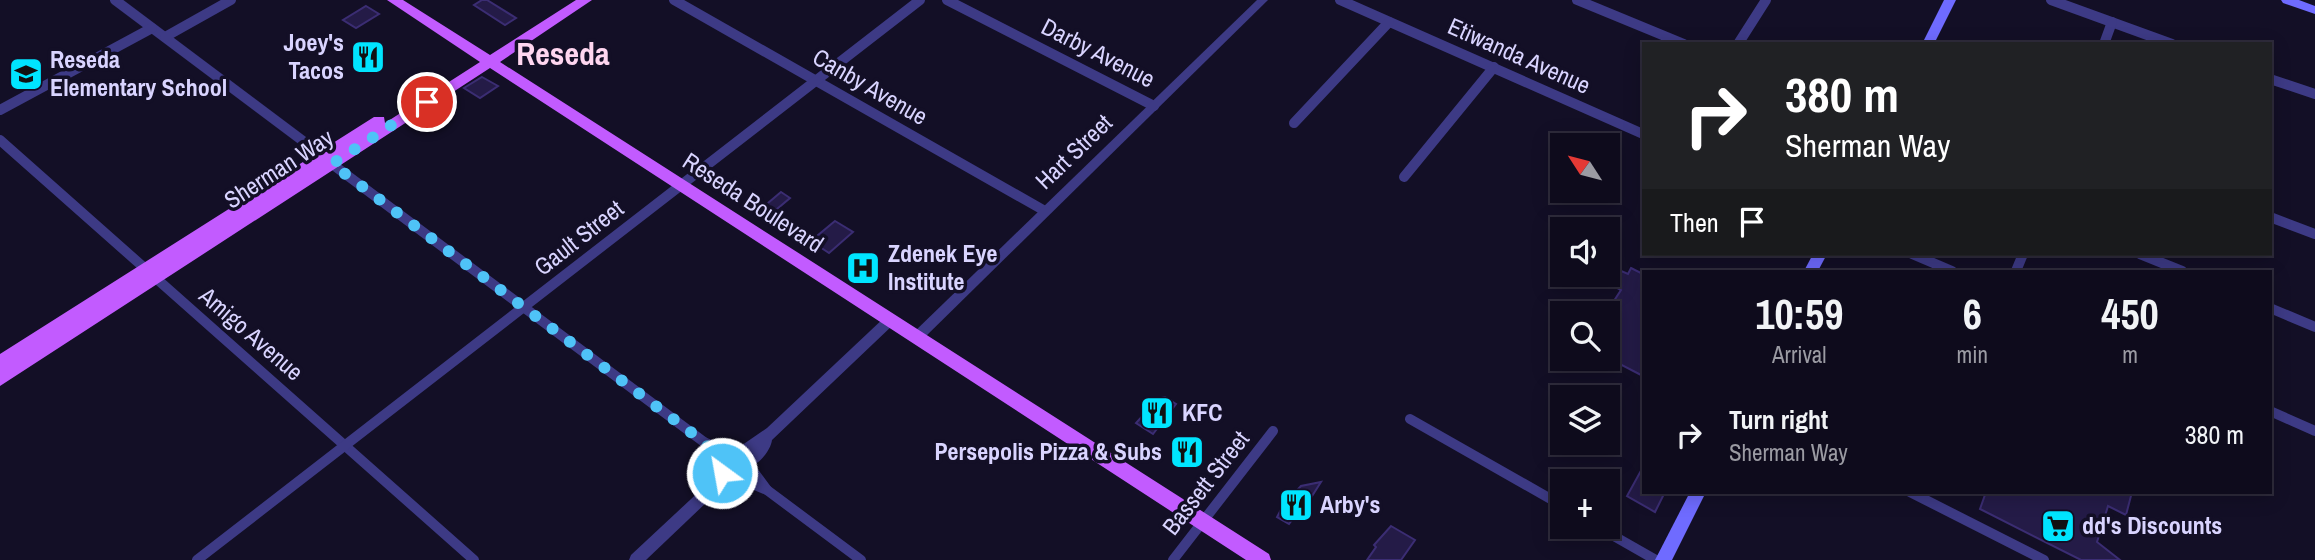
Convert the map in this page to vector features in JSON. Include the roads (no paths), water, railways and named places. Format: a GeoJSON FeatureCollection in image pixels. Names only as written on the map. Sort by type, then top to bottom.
{"type":"FeatureCollection","features":[{"type":"Feature","properties":{"kind":"main road","name":"Reseda Boulevard"},"geometry":{"type":"LineString","coordinates":[[394,0],[1262,560]]}},
{"type":"Feature","properties":{"kind":"main road","name":"Sherman Way"},"geometry":{"type":"LineString","coordinates":[[485,59],[566,0]]}},
{"type":"Feature","properties":{"kind":"main road","name":"Sherman Way"},"geometry":{"type":"LineString","coordinates":[[0,379],[151,274],[485,59],[585,0]]}},
{"type":"Feature","properties":{"kind":"main road"},"geometry":{"type":"LineString","coordinates":[[1929,42],[1950,0]]}},
{"type":"Feature","properties":{"kind":"main road"},"geometry":{"type":"LineString","coordinates":[[2287,0],[2315,10]]}},
{"type":"Feature","properties":{"kind":"main road","name":"Sherman Way"},"geometry":{"type":"LineString","coordinates":[[0,363],[151,274]]}},
{"type":"Feature","properties":{"kind":"main road"},"geometry":{"type":"LineString","coordinates":[[1663,560],[1697,494]]}},
{"type":"Feature","properties":{"kind":"street"},"geometry":{"type":"LineString","coordinates":[[115,0],[704,442],[743,459],[768,490]]}},
{"type":"Feature","properties":{"kind":"street"},"geometry":{"type":"LineString","coordinates":[[165,37],[231,0]]}},
{"type":"Feature","properties":{"kind":"street","name":"Canby Avenue"},"geometry":{"type":"LineString","coordinates":[[674,0],[1045,211]]}},
{"type":"Feature","properties":{"kind":"street","name":"Gault Street"},"geometry":{"type":"LineString","coordinates":[[197,560],[920,0]]}},
{"type":"Feature","properties":{"kind":"street","name":"Darby Avenue"},"geometry":{"type":"LineString","coordinates":[[947,0],[1154,106]]}},
{"type":"Feature","properties":{"kind":"street","name":"Hart Street"},"geometry":{"type":"LineString","coordinates":[[916,337],[1263,0]]}},
{"type":"Feature","properties":{"kind":"street","name":"Etiwanda Avenue"},"geometry":{"type":"LineString","coordinates":[[1340,0],[1642,134]]}},
{"type":"Feature","properties":{"kind":"street"},"geometry":{"type":"LineString","coordinates":[[1577,0],[1679,42]]}},
{"type":"Feature","properties":{"kind":"street"},"geometry":{"type":"LineString","coordinates":[[1739,42],[1766,0]]}},
{"type":"Feature","properties":{"kind":"street"},"geometry":{"type":"LineString","coordinates":[[2051,0],[2167,42]]}},
{"type":"Feature","properties":{"kind":"street"},"geometry":{"type":"LineString","coordinates":[[1294,123],[1389,22]]}},
{"type":"Feature","properties":{"kind":"street"},"geometry":{"type":"LineString","coordinates":[[2105,42],[2112,22]]}},
{"type":"Feature","properties":{"kind":"street"},"geometry":{"type":"LineString","coordinates":[[0,110],[152,28]]}},
{"type":"Feature","properties":{"kind":"street"},"geometry":{"type":"LineString","coordinates":[[1404,177],[1494,67]]}},
{"type":"Feature","properties":{"kind":"street"},"geometry":{"type":"LineString","coordinates":[[2272,80],[2315,94]]}},
{"type":"Feature","properties":{"kind":"street","name":"Amigo Avenue"},"geometry":{"type":"LineString","coordinates":[[0,140],[474,560]]}},
{"type":"Feature","properties":{"kind":"street"},"geometry":{"type":"LineString","coordinates":[[2272,218],[2315,234]]}},
{"type":"Feature","properties":{"kind":"street"},"geometry":{"type":"LineString","coordinates":[[1917,256],[1950,270]]}},
{"type":"Feature","properties":{"kind":"street"},"geometry":{"type":"LineString","coordinates":[[2145,256],[2180,270]]}},
{"type":"Feature","properties":{"kind":"street"},"geometry":{"type":"LineString","coordinates":[[2272,309],[2315,327]]}},
{"type":"Feature","properties":{"kind":"street"},"geometry":{"type":"LineString","coordinates":[[636,560],[890,320]]}},
{"type":"Feature","properties":{"kind":"street"},"geometry":{"type":"LineString","coordinates":[[2272,412],[2315,431]]}},
{"type":"Feature","properties":{"kind":"street"},"geometry":{"type":"LineString","coordinates":[[1410,419],[1550,499]]}},
{"type":"Feature","properties":{"kind":"street","name":"Bassett Street"},"geometry":{"type":"LineString","coordinates":[[1172,560],[1273,431]]}},
{"type":"Feature","properties":{"kind":"street"},"geometry":{"type":"LineString","coordinates":[[704,442],[728,473],[768,490],[861,560]]}},
{"type":"Feature","properties":{"kind":"street"},"geometry":{"type":"LineString","coordinates":[[728,473],[743,459]]}},
{"type":"Feature","properties":{"kind":"street"},"geometry":{"type":"LineString","coordinates":[[1914,494],[2044,560]]}},
{"type":"Feature","properties":{"kind":"street"},"geometry":{"type":"LineString","coordinates":[[1619,539],[1656,560]]}},
{"type":"Feature","properties":{"kind":"place","name":"Joey's Tacos"},"geometry":{"type":"Point","coordinates":[368,57]}},
{"type":"Feature","properties":{"kind":"place","name":"Reseda Elementary School"},"geometry":{"type":"Point","coordinates":[26,74]}},
{"type":"Feature","properties":{"kind":"place","name":"Zdenek Eye Institute"},"geometry":{"type":"Point","coordinates":[863,268]}},
{"type":"Feature","properties":{"kind":"place","name":"KFC"},"geometry":{"type":"Point","coordinates":[1157,413]}},
{"type":"Feature","properties":{"kind":"place","name":"Persepolis Pizza & Subs"},"geometry":{"type":"Point","coordinates":[1187,452]}},
{"type":"Feature","properties":{"kind":"place","name":"Arby's"},"geometry":{"type":"Point","coordinates":[1296,505]}},
{"type":"Feature","properties":{"kind":"place","name":"dd's Discounts"},"geometry":{"type":"Point","coordinates":[2058,526]}},
{"type":"Feature","properties":{"kind":"district","name":"Reseda"},"geometry":{"type":"Point","coordinates":[563,54]}}]}
